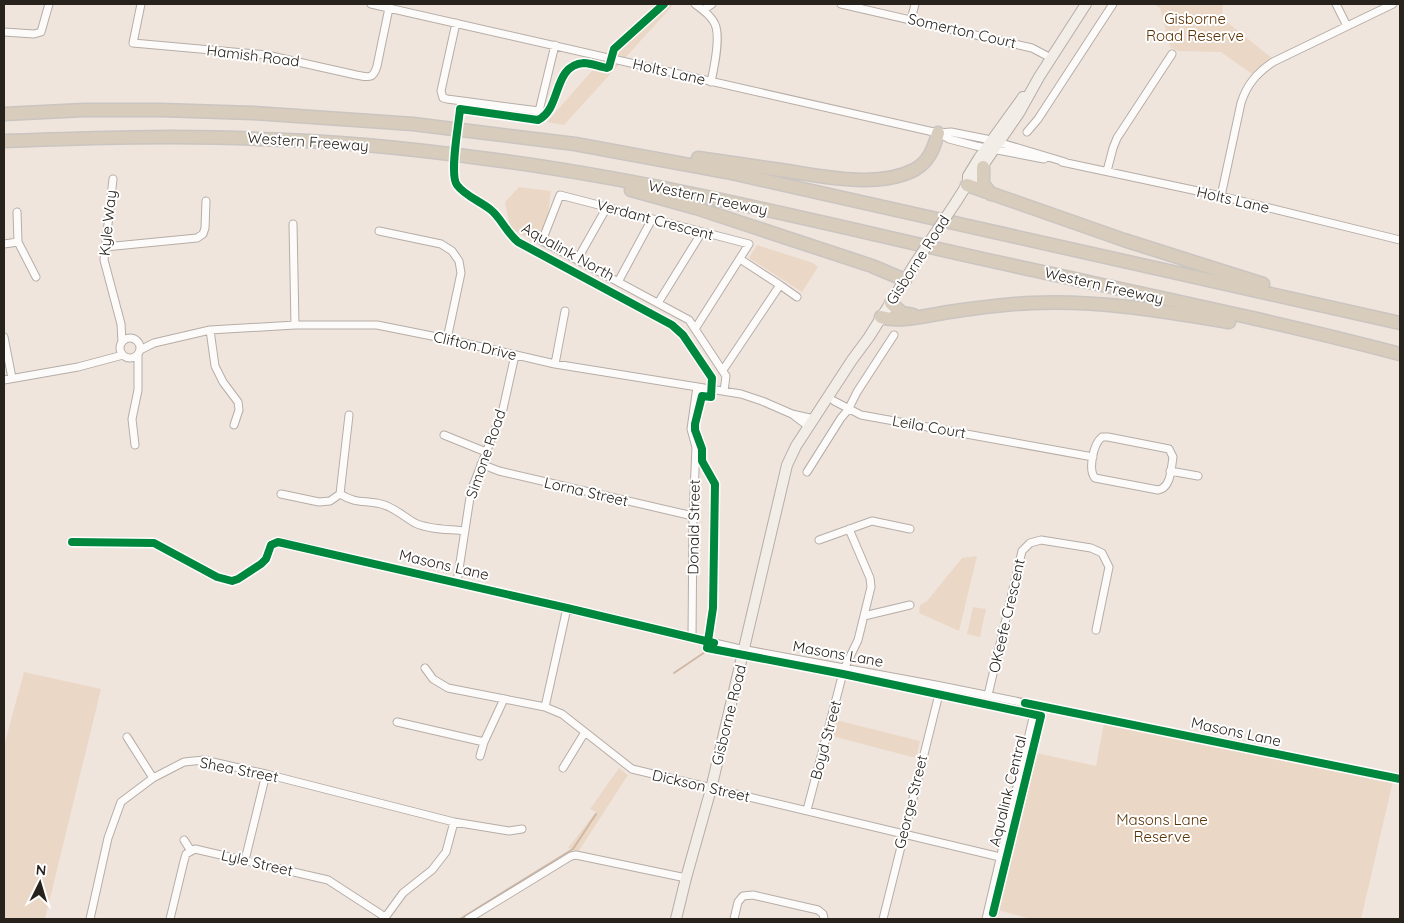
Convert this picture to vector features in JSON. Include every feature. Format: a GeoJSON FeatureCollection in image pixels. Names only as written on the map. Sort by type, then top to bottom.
{"type":"FeatureCollection","features":[{"type":"Feature","properties":{"kind":"highway"},"geometry":{"type":"LineString","coordinates":[[4,106],[84,110]]}},
{"type":"Feature","properties":{"kind":"highway","name":"Western Freeway"},"geometry":{"type":"LineString","coordinates":[[4,114],[84,110],[161,110],[301,116],[412,124],[575,144],[727,172],[1400,323]]}},
{"type":"Feature","properties":{"kind":"highway"},"geometry":{"type":"LineString","coordinates":[[575,144],[620,148],[812,175],[866,180],[895,176],[914,170],[928,159],[938,133]]}},
{"type":"Feature","properties":{"kind":"highway"},"geometry":{"type":"LineString","coordinates":[[4,147],[85,138]]}},
{"type":"Feature","properties":{"kind":"highway","name":"Western Freeway"},"geometry":{"type":"LineString","coordinates":[[4,141],[85,138],[262,139],[397,148],[517,163],[600,176],[706,197],[1333,337],[1400,354]]}},
{"type":"Feature","properties":{"kind":"highway"},"geometry":{"type":"LineString","coordinates":[[517,163],[566,176],[625,188],[696,208],[872,266],[905,280]]}},
{"type":"Feature","properties":{"kind":"highway"},"geometry":{"type":"LineString","coordinates":[[983,167],[983,184],[991,194]]}},
{"type":"Feature","properties":{"kind":"highway"},"geometry":{"type":"LineString","coordinates":[[967,184],[991,194],[1190,262],[1376,317]]}},
{"type":"Feature","properties":{"kind":"highway"},"geometry":{"type":"LineString","coordinates":[[881,317],[890,319],[923,316],[1012,304],[1079,302],[1154,310],[1333,337]]}},
{"type":"Feature","properties":{"kind":"highway"},"geometry":{"type":"LineString","coordinates":[[891,303],[902,313],[923,316]]}},
{"type":"Feature","properties":{"kind":"main road","name":"Gisborne Road"},"geometry":{"type":"LineString","coordinates":[[676,919],[711,789],[782,479],[814,425],[857,364],[869,337],[956,202],[967,184],[968,176],[1030,96],[1039,77],[1086,4]]}},
{"type":"Feature","properties":{"kind":"main road","name":"Gisborne Road"},"geometry":{"type":"LineString","coordinates":[[967,184],[974,180],[983,167],[993,145]]}},
{"type":"Feature","properties":{"kind":"street"},"geometry":{"type":"LineString","coordinates":[[4,32],[34,34],[41,32],[49,4]]}},
{"type":"Feature","properties":{"kind":"street","name":"Hamish Road"},"geometry":{"type":"LineString","coordinates":[[140,4],[132,43],[267,55],[370,77],[374,74],[377,66],[389,8]]}},
{"type":"Feature","properties":{"kind":"street","name":"Holts Lane"},"geometry":{"type":"LineString","coordinates":[[372,4],[938,133],[951,132],[993,145],[1221,196],[1400,240]]}},
{"type":"Feature","properties":{"kind":"street"},"geometry":{"type":"LineString","coordinates":[[695,4],[711,18],[716,27],[717,38],[711,82]]}},
{"type":"Feature","properties":{"kind":"street"},"geometry":{"type":"LineString","coordinates":[[703,10],[712,4]]}},
{"type":"Feature","properties":{"kind":"street","name":"Somerton Court"},"geometry":{"type":"LineString","coordinates":[[841,4],[1032,48],[1051,58]]}},
{"type":"Feature","properties":{"kind":"street"},"geometry":{"type":"LineString","coordinates":[[911,20],[915,4]]}},
{"type":"Feature","properties":{"kind":"street"},"geometry":{"type":"LineString","coordinates":[[1027,132],[1038,119],[1113,4]]}},
{"type":"Feature","properties":{"kind":"street"},"geometry":{"type":"LineString","coordinates":[[1336,4],[1347,26]]}},
{"type":"Feature","properties":{"kind":"street"},"geometry":{"type":"LineString","coordinates":[[1221,196],[1241,103],[1245,90],[1258,73],[1273,62],[1393,4]]}},
{"type":"Feature","properties":{"kind":"street"},"geometry":{"type":"LineString","coordinates":[[456,23],[441,91],[443,98],[539,111],[555,45]]}},
{"type":"Feature","properties":{"kind":"street"},"geometry":{"type":"LineString","coordinates":[[1107,171],[1117,138],[1172,54]]}},
{"type":"Feature","properties":{"kind":"street","name":"Kyle Way"},"geometry":{"type":"LineString","coordinates":[[113,179],[104,260],[121,324],[121,344]]}},
{"type":"Feature","properties":{"kind":"street","name":"Verdant Crescent"},"geometry":{"type":"LineString","coordinates":[[577,260],[542,241],[560,195],[749,244],[740,259]]}},
{"type":"Feature","properties":{"kind":"street"},"geometry":{"type":"LineString","coordinates":[[105,247],[197,238],[203,234],[205,228],[206,201]]}},
{"type":"Feature","properties":{"kind":"street"},"geometry":{"type":"LineString","coordinates":[[607,207],[577,260],[689,320],[726,376],[724,391]]}},
{"type":"Feature","properties":{"kind":"street"},"geometry":{"type":"LineString","coordinates":[[17,212],[18,242],[36,277]]}},
{"type":"Feature","properties":{"kind":"street"},"geometry":{"type":"LineString","coordinates":[[618,282],[652,219]]}},
{"type":"Feature","properties":{"kind":"street"},"geometry":{"type":"LineString","coordinates":[[293,224],[295,325]]}},
{"type":"Feature","properties":{"kind":"street"},"geometry":{"type":"LineString","coordinates":[[380,231],[441,244],[452,251],[458,261],[461,273],[447,339]]}},
{"type":"Feature","properties":{"kind":"street"},"geometry":{"type":"LineString","coordinates":[[658,303],[702,232]]}},
{"type":"Feature","properties":{"kind":"street"},"geometry":{"type":"LineString","coordinates":[[4,244],[18,242]]}},
{"type":"Feature","properties":{"kind":"street"},"geometry":{"type":"LineString","coordinates":[[695,328],[740,259],[797,296]]}},
{"type":"Feature","properties":{"kind":"street"},"geometry":{"type":"LineString","coordinates":[[723,370],[780,285]]}},
{"type":"Feature","properties":{"kind":"street"},"geometry":{"type":"LineString","coordinates":[[555,364],[565,311]]}},
{"type":"Feature","properties":{"kind":"street","name":"Kyle Way"},"geometry":{"type":"LineString","coordinates":[[121,324],[135,339]]}},
{"type":"Feature","properties":{"kind":"street","name":"Clifton Drive"},"geometry":{"type":"LineString","coordinates":[[135,339],[154,342],[210,330],[295,325],[377,325],[555,364],[724,391],[762,401],[814,425]]}},
{"type":"Feature","properties":{"kind":"street"},"geometry":{"type":"LineString","coordinates":[[210,330],[215,366],[223,382],[238,402],[239,410],[234,425]]}},
{"type":"Feature","properties":{"kind":"street"},"geometry":{"type":"LineString","coordinates":[[807,472],[894,335]]}},
{"type":"Feature","properties":{"kind":"street"},"geometry":{"type":"LineString","coordinates":[[4,337],[12,378]]}},
{"type":"Feature","properties":{"kind":"street"},"geometry":{"type":"LineString","coordinates":[[108,358],[127,338],[135,339],[139,352],[138,390],[132,419],[135,445]]}},
{"type":"Feature","properties":{"kind":"street","name":"Clifton Drive"},"geometry":{"type":"LineString","coordinates":[[139,352],[154,342]]}},
{"type":"Feature","properties":{"kind":"street"},"geometry":{"type":"LineString","coordinates":[[121,344],[125,357],[138,373]]}},
{"type":"Feature","properties":{"kind":"street"},"geometry":{"type":"LineString","coordinates":[[4,380],[78,367],[108,358],[133,358],[139,352]]}},
{"type":"Feature","properties":{"kind":"street","name":"Simone Road"},"geometry":{"type":"LineString","coordinates":[[457,582],[471,492],[480,464],[503,409],[515,355]]}},
{"type":"Feature","properties":{"kind":"street","name":"Donald Street"},"geometry":{"type":"LineString","coordinates":[[692,638],[693,516],[696,448],[691,428],[697,387]]}},
{"type":"Feature","properties":{"kind":"street","name":"Leila Court"},"geometry":{"type":"LineString","coordinates":[[831,400],[861,415],[1094,457]]}},
{"type":"Feature","properties":{"kind":"street"},"geometry":{"type":"LineString","coordinates":[[281,494],[319,502],[330,501],[340,494],[349,415]]}},
{"type":"Feature","properties":{"kind":"street"},"geometry":{"type":"LineString","coordinates":[[444,435],[486,452]]}},
{"type":"Feature","properties":{"kind":"street"},"geometry":{"type":"LineString","coordinates":[[1105,437],[1168,449],[1173,457],[1170,471],[1168,485],[1158,490],[1095,478],[1091,471],[1096,442],[1100,438],[1105,437]]}},
{"type":"Feature","properties":{"kind":"street","name":"Lorna Street"},"geometry":{"type":"LineString","coordinates":[[480,464],[499,471],[693,516]]}},
{"type":"Feature","properties":{"kind":"street"},"geometry":{"type":"LineString","coordinates":[[1170,471],[1198,476]]}},
{"type":"Feature","properties":{"kind":"street"},"geometry":{"type":"LineString","coordinates":[[340,494],[351,500],[386,506],[417,524],[432,528],[465,530]]}},
{"type":"Feature","properties":{"kind":"street"},"geometry":{"type":"LineString","coordinates":[[819,540],[872,521],[910,529]]}},
{"type":"Feature","properties":{"kind":"street","name":"Boyd Street"},"geometry":{"type":"LineString","coordinates":[[807,810],[844,669],[858,640],[871,587],[870,578],[849,529]]}},
{"type":"Feature","properties":{"kind":"street","name":"OKeefe Crescent"},"geometry":{"type":"LineString","coordinates":[[988,695],[1022,552],[1030,543],[1041,540],[1091,548],[1102,553],[1109,568],[1096,630]]}},
{"type":"Feature","properties":{"kind":"street","name":"Masons Lane"},"geometry":{"type":"LineString","coordinates":[[72,542],[154,543],[217,577],[232,581],[261,564],[266,559],[271,545],[275,542],[286,543],[744,650],[988,695],[1400,779]]}},
{"type":"Feature","properties":{"kind":"street"},"geometry":{"type":"LineString","coordinates":[[864,616],[910,606]]}},
{"type":"Feature","properties":{"kind":"street"},"geometry":{"type":"LineString","coordinates":[[545,707],[567,608]]}},
{"type":"Feature","properties":{"kind":"street","name":"Dickson Street"},"geometry":{"type":"LineString","coordinates":[[425,668],[433,679],[448,688],[545,707],[562,714],[632,769],[1000,857]]}},
{"type":"Feature","properties":{"kind":"street","name":"George Street"},"geometry":{"type":"LineString","coordinates":[[883,919],[941,686]]}},
{"type":"Feature","properties":{"kind":"street"},"geometry":{"type":"LineString","coordinates":[[480,756],[484,742],[504,699]]}},
{"type":"Feature","properties":{"kind":"street"},"geometry":{"type":"LineString","coordinates":[[986,919],[1036,705]]}},
{"type":"Feature","properties":{"kind":"street"},"geometry":{"type":"LineString","coordinates":[[397,722],[484,742]]}},
{"type":"Feature","properties":{"kind":"street"},"geometry":{"type":"LineString","coordinates":[[563,768],[585,732]]}},
{"type":"Feature","properties":{"kind":"street"},"geometry":{"type":"LineString","coordinates":[[127,737],[153,778]]}},
{"type":"Feature","properties":{"kind":"street","name":"Shea Street"},"geometry":{"type":"LineString","coordinates":[[90,919],[108,838],[121,802],[153,778],[184,762],[204,760],[454,822],[509,831],[522,830]]}},
{"type":"Feature","properties":{"kind":"street"},"geometry":{"type":"LineString","coordinates":[[245,860],[266,774]]}},
{"type":"Feature","properties":{"kind":"street"},"geometry":{"type":"LineString","coordinates":[[385,918],[403,893],[432,870],[446,852],[454,822]]}},
{"type":"Feature","properties":{"kind":"street"},"geometry":{"type":"LineString","coordinates":[[170,919],[186,854],[191,851],[184,840]]}},
{"type":"Feature","properties":{"kind":"street","name":"Lyle Street"},"geometry":{"type":"LineString","coordinates":[[191,851],[195,849],[328,880],[385,918]]}},
{"type":"Feature","properties":{"kind":"street"},"geometry":{"type":"LineString","coordinates":[[468,919],[571,856],[576,855],[686,878]]}},
{"type":"Feature","properties":{"kind":"street"},"geometry":{"type":"LineString","coordinates":[[734,919],[738,902],[743,896],[753,895],[818,910],[823,914],[824,919]]}},
{"type":"Feature","properties":{"kind":"green space"},"geometry":{"type":"Polygon","coordinates":[[[661,4],[674,4],[564,125],[547,122],[604,57],[661,4]]]}},
{"type":"Feature","properties":{"kind":"green space","name":"Gisborne Road Reserve"},"geometry":{"type":"Polygon","coordinates":[[[1153,4],[1223,4],[1222,18],[1273,59],[1252,74],[1221,52],[1178,51],[1170,47],[1160,8],[1153,4]]]}},
{"type":"Feature","properties":{"kind":"green space"},"geometry":{"type":"Polygon","coordinates":[[[519,187],[551,191],[548,214],[538,244],[510,228],[505,202],[519,187]]]}},
{"type":"Feature","properties":{"kind":"green space"},"geometry":{"type":"Polygon","coordinates":[[[757,245],[813,263],[818,267],[802,292],[749,258],[757,245]]]}},
{"type":"Feature","properties":{"kind":"green space"},"geometry":{"type":"Polygon","coordinates":[[[977,556],[959,631],[919,613],[920,605],[927,601],[962,558],[977,556]]]}},
{"type":"Feature","properties":{"kind":"green space"},"geometry":{"type":"Polygon","coordinates":[[[973,607],[986,609],[980,637],[967,634],[973,607]]]}},
{"type":"Feature","properties":{"kind":"green space"},"geometry":{"type":"Polygon","coordinates":[[[24,672],[101,689],[45,919],[4,919],[4,746],[24,672]]]}},
{"type":"Feature","properties":{"kind":"green space"},"geometry":{"type":"Polygon","coordinates":[[[832,719],[920,741],[916,758],[828,735],[832,719]]]}},
{"type":"Feature","properties":{"kind":"green space","name":"Masons Lane Reserve"},"geometry":{"type":"Polygon","coordinates":[[[1104,723],[1393,781],[1361,919],[1031,919],[998,910],[1032,752],[1096,766],[1104,723]]]}},
{"type":"Feature","properties":{"kind":"green space"},"geometry":{"type":"Polygon","coordinates":[[[619,768],[628,775],[578,852],[568,848],[596,812],[590,809],[619,768]]]}},
{"type":"Feature","properties":{"kind":"waterway"},"geometry":{"type":"LineString","coordinates":[[674,673],[708,650]]}},
{"type":"Feature","properties":{"kind":"waterway"},"geometry":{"type":"LineString","coordinates":[[460,919],[573,849],[596,814]]}},
{"type":"Feature","properties":{"kind":"cycle path","name":"Aqualink North"},"geometry":{"type":"LineString","coordinates":[[664,4],[614,49],[609,67],[584,63],[574,66],[567,71],[551,107],[538,120],[460,109],[454,160],[457,185],[495,213],[518,242],[672,325],[683,335],[712,378],[711,397],[702,396],[695,424],[695,430],[702,449],[702,461],[715,484],[713,608],[707,648],[843,674],[1041,716],[993,913]]}},
{"type":"Feature","properties":{"kind":"cycle path"},"geometry":{"type":"LineString","coordinates":[[72,542],[154,543],[217,577],[232,581],[261,564],[266,559],[271,545],[278,542],[714,643]]}},
{"type":"Feature","properties":{"kind":"cycle path"},"geometry":{"type":"LineString","coordinates":[[1025,703],[1400,779]]}}]}
